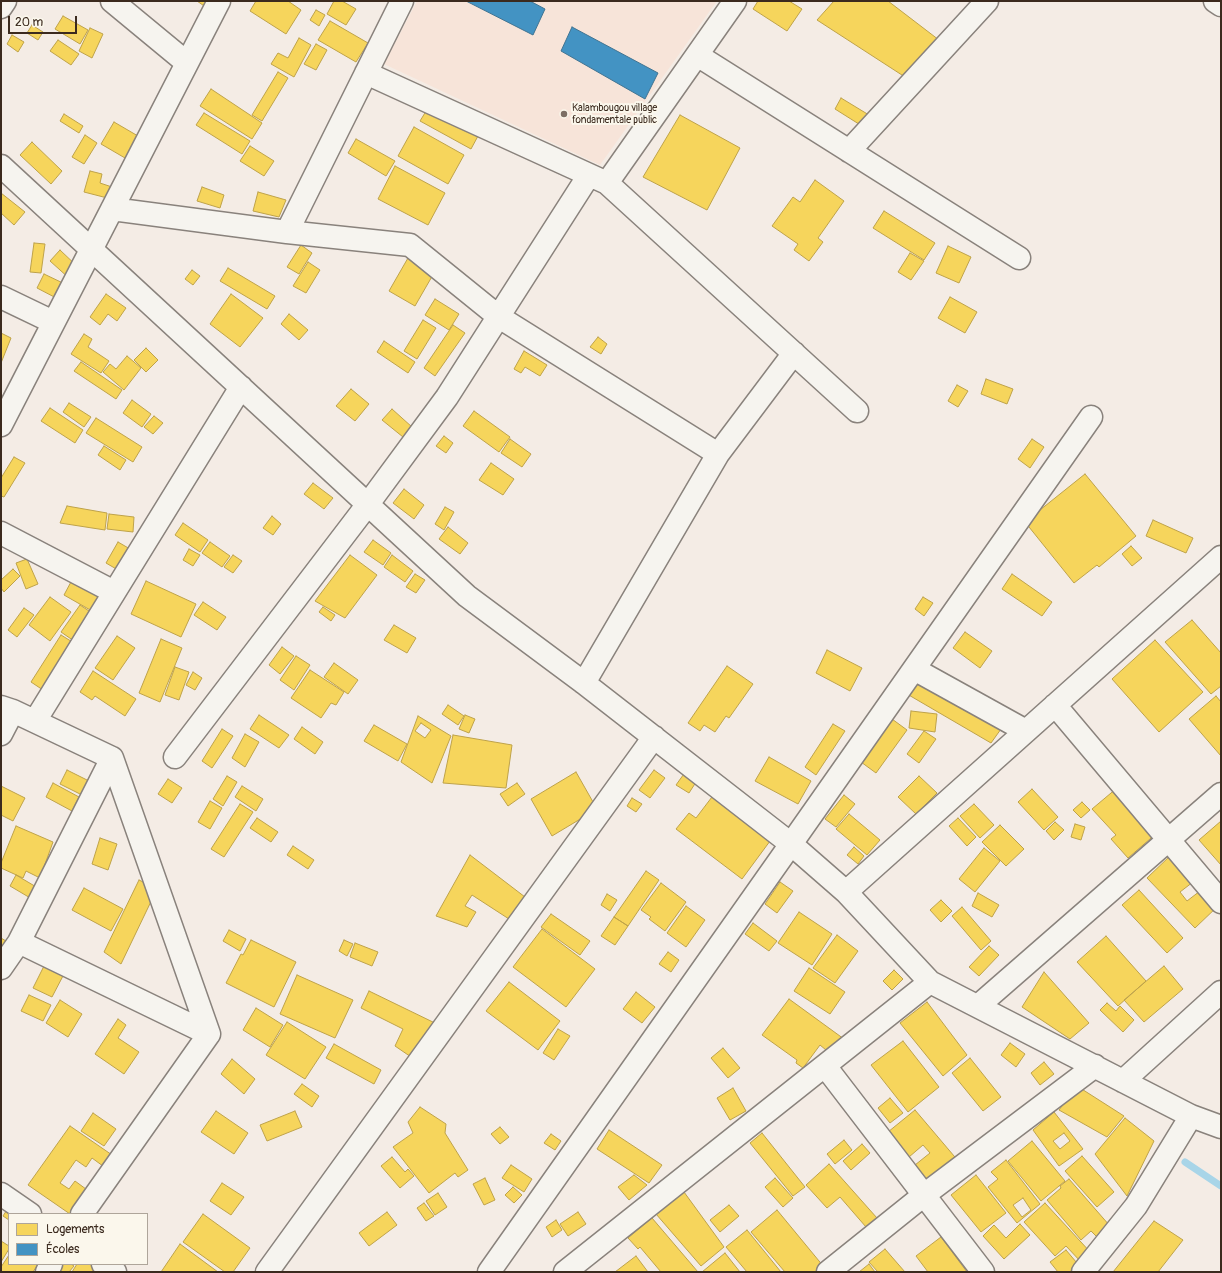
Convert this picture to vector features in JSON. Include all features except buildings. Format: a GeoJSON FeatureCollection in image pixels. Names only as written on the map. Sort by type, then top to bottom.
{"type":"FeatureCollection","features":[{"type":"Feature","properties":{"kind":"street"},"geometry":{"type":"LineString","coordinates":[[1,7],[5,1]]}},
{"type":"Feature","properties":{"kind":"street"},"geometry":{"type":"LineString","coordinates":[[112,1],[187,63]]}},
{"type":"Feature","properties":{"kind":"street"},"geometry":{"type":"LineString","coordinates":[[1,425],[90,249],[219,1]]}},
{"type":"Feature","properties":{"kind":"street"},"geometry":{"type":"LineString","coordinates":[[287,232],[402,1]]}},
{"type":"Feature","properties":{"kind":"street"},"geometry":{"type":"LineString","coordinates":[[175,757],[368,504],[447,397],[499,317],[598,179],[697,55],[735,1]]}},
{"type":"Feature","properties":{"kind":"street"},"geometry":{"type":"LineString","coordinates":[[849,151],[986,1]]}},
{"type":"Feature","properties":{"kind":"street"},"geometry":{"type":"LineString","coordinates":[[1215,1],[1221,5]]}},
{"type":"Feature","properties":{"kind":"street"},"geometry":{"type":"LineString","coordinates":[[697,55],[1019,258]]}},
{"type":"Feature","properties":{"kind":"street"},"geometry":{"type":"LineString","coordinates":[[366,73],[598,179],[858,411]]}},
{"type":"Feature","properties":{"kind":"street"},"geometry":{"type":"LineString","coordinates":[[1,166],[467,596],[584,682],[792,844],[846,892],[930,982],[1192,1116],[1221,1127]]}},
{"type":"Feature","properties":{"kind":"street"},"geometry":{"type":"LineString","coordinates":[[112,209],[287,232],[410,245],[499,317],[718,454]]}},
{"type":"Feature","properties":{"kind":"street"},"geometry":{"type":"LineString","coordinates":[[1,297],[53,322]]}},
{"type":"Feature","properties":{"kind":"street"},"geometry":{"type":"LineString","coordinates":[[584,682],[718,454],[794,353]]}},
{"type":"Feature","properties":{"kind":"street"},"geometry":{"type":"LineString","coordinates":[[35,721],[241,387]]}},
{"type":"Feature","properties":{"kind":"street"},"geometry":{"type":"LineString","coordinates":[[488,1272],[792,844],[1091,417]]}},
{"type":"Feature","properties":{"kind":"street"},"geometry":{"type":"LineString","coordinates":[[1,533],[114,592]]}},
{"type":"Feature","properties":{"kind":"street"},"geometry":{"type":"LineString","coordinates":[[846,892],[1221,557]]}},
{"type":"Feature","properties":{"kind":"street"},"geometry":{"type":"LineString","coordinates":[[914,669],[1026,731]]}},
{"type":"Feature","properties":{"kind":"street"},"geometry":{"type":"LineString","coordinates":[[1055,705],[1221,902]]}},
{"type":"Feature","properties":{"kind":"street"},"geometry":{"type":"LineString","coordinates":[[1,734],[7,709],[112,758],[209,1034]]}},
{"type":"Feature","properties":{"kind":"street"},"geometry":{"type":"LineString","coordinates":[[267,1272],[654,737]]}},
{"type":"Feature","properties":{"kind":"street"},"geometry":{"type":"LineString","coordinates":[[1,968],[19,942],[112,758]]}},
{"type":"Feature","properties":{"kind":"street"},"geometry":{"type":"LineString","coordinates":[[978,1006],[1221,794]]}},
{"type":"Feature","properties":{"kind":"street"},"geometry":{"type":"LineString","coordinates":[[19,942],[209,1034]]}},
{"type":"Feature","properties":{"kind":"street"},"geometry":{"type":"LineString","coordinates":[[565,1272],[930,982]]}},
{"type":"Feature","properties":{"kind":"street"},"geometry":{"type":"LineString","coordinates":[[1123,1081],[1221,992]]}},
{"type":"Feature","properties":{"kind":"street"},"geometry":{"type":"LineString","coordinates":[[83,1213],[209,1034]]}},
{"type":"Feature","properties":{"kind":"street"},"geometry":{"type":"LineString","coordinates":[[825,1066],[982,1272]]}},
{"type":"Feature","properties":{"kind":"street"},"geometry":{"type":"LineString","coordinates":[[828,1272],[924,1196],[1095,1066]]}},
{"type":"Feature","properties":{"kind":"street"},"geometry":{"type":"LineString","coordinates":[[1083,1272],[1136,1206],[1192,1116]]}},
{"type":"Feature","properties":{"kind":"street"},"geometry":{"type":"LineString","coordinates":[[1,1194],[29,1213]]}},
{"type":"Feature","properties":{"kind":"street"},"geometry":{"type":"LineString","coordinates":[[104,1265],[114,1272]]}},
{"type":"Feature","properties":{"kind":"shaded area","name":"Kalambougou village fondamentale public"},"geometry":{"type":"Polygon","coordinates":[[[417,1],[717,1],[600,165],[384,64],[417,1]]]}},
{"type":"Feature","properties":{"kind":"waterway"},"geometry":{"type":"LineString","coordinates":[[1185,1162],[1221,1186]]}},
{"type":"Feature","properties":{"kind":"place","name":"Kalambougou village fondamentale public"},"geometry":{"type":"Point","coordinates":[564,114]}}]}
